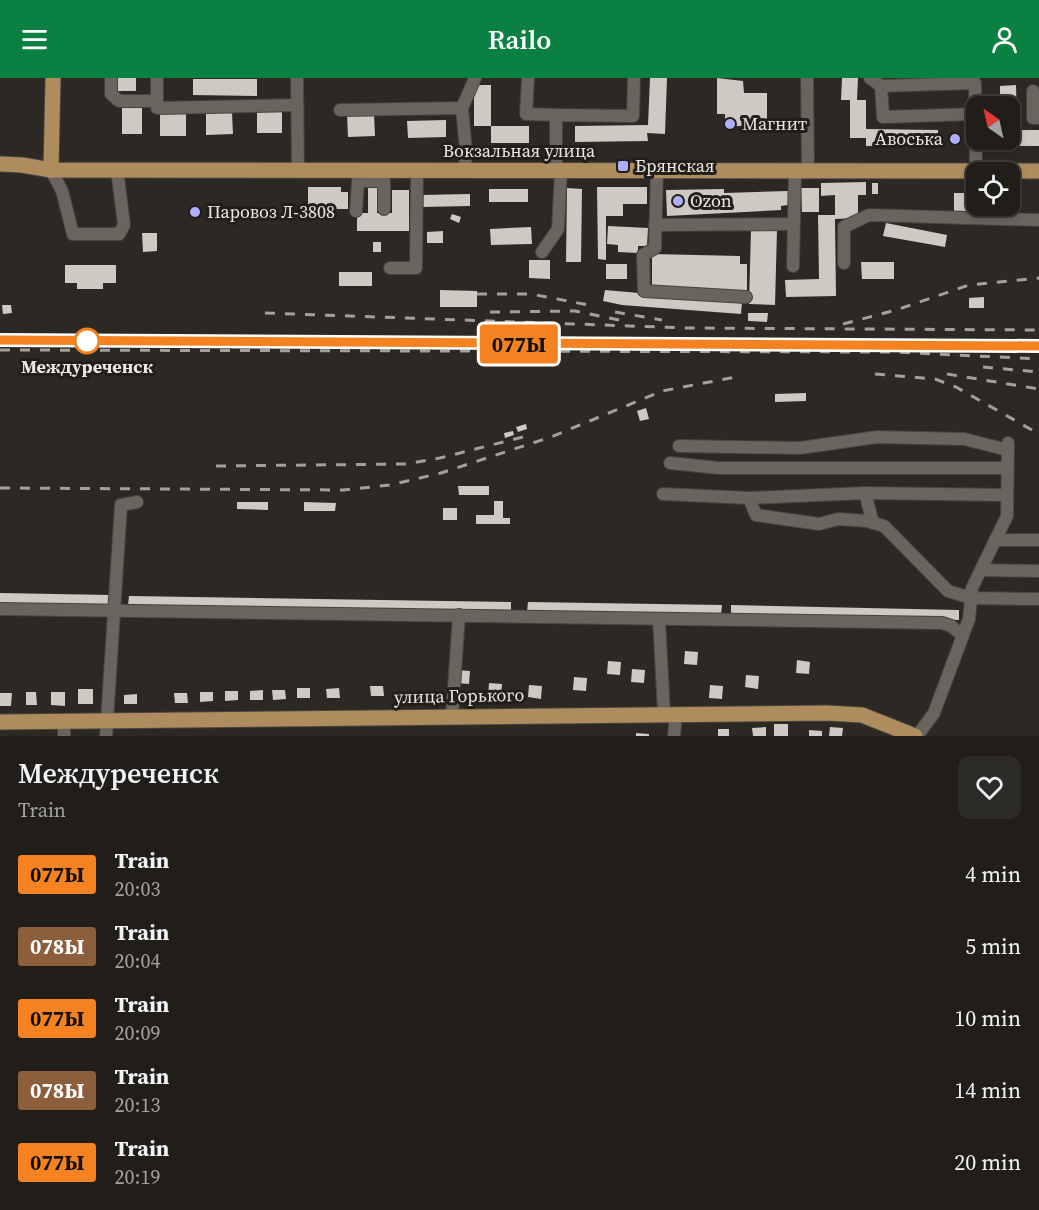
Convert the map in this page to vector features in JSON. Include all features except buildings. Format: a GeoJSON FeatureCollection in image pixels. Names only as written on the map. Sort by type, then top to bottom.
{"type":"FeatureCollection","features":[{"type":"Feature","properties":{"kind":"main road"},"geometry":{"type":"LineString","coordinates":[[51,170],[53,78]]}},
{"type":"Feature","properties":{"kind":"main road","name":"Вокзальная улица"},"geometry":{"type":"LineString","coordinates":[[0,165],[22,165],[51,170],[298,170],[378,176],[417,171],[966,171]]}},
{"type":"Feature","properties":{"kind":"main road","name":"Вокзальная улица"},"geometry":{"type":"LineString","coordinates":[[1020,171],[1039,171]]}},
{"type":"Feature","properties":{"kind":"main road","name":"улица Горького"},"geometry":{"type":"LineString","coordinates":[[0,722],[64,729],[108,720],[827,712],[862,716],[893,732],[916,736]]}},
{"type":"Feature","properties":{"kind":"street"},"geometry":{"type":"LineString","coordinates":[[111,78],[111,94],[119,101],[157,100]]}},
{"type":"Feature","properties":{"kind":"street"},"geometry":{"type":"LineString","coordinates":[[157,78],[157,108],[297,105]]}},
{"type":"Feature","properties":{"kind":"street"},"geometry":{"type":"LineString","coordinates":[[297,78],[298,170]]}},
{"type":"Feature","properties":{"kind":"street"},"geometry":{"type":"LineString","coordinates":[[465,171],[466,151],[462,108],[475,78]]}},
{"type":"Feature","properties":{"kind":"street"},"geometry":{"type":"LineString","coordinates":[[528,78],[526,114],[633,116],[634,78]]}},
{"type":"Feature","properties":{"kind":"street"},"geometry":{"type":"LineString","coordinates":[[793,266],[794,224],[801,171],[807,78]]}},
{"type":"Feature","properties":{"kind":"street"},"geometry":{"type":"LineString","coordinates":[[870,78],[881,86],[975,83],[975,96]]}},
{"type":"Feature","properties":{"kind":"street"},"geometry":{"type":"LineString","coordinates":[[881,86],[883,117],[966,114]]}},
{"type":"Feature","properties":{"kind":"street"},"geometry":{"type":"LineString","coordinates":[[1033,91],[1033,118],[1039,118]]}},
{"type":"Feature","properties":{"kind":"street"},"geometry":{"type":"LineString","coordinates":[[340,110],[462,108]]}},
{"type":"Feature","properties":{"kind":"street"},"geometry":{"type":"LineString","coordinates":[[542,252],[558,229],[556,114]]}},
{"type":"Feature","properties":{"kind":"street"},"geometry":{"type":"LineString","coordinates":[[51,170],[62,190],[73,234],[119,234],[124,225],[117,170]]}},
{"type":"Feature","properties":{"kind":"street"},"geometry":{"type":"LineString","coordinates":[[390,268],[416,268],[417,171]]}},
{"type":"Feature","properties":{"kind":"street"},"geometry":{"type":"LineString","coordinates":[[657,171],[654,248],[644,255],[644,291],[746,297]]}},
{"type":"Feature","properties":{"kind":"street"},"geometry":{"type":"LineString","coordinates":[[356,211],[358,181],[378,176],[384,181],[384,209]]}},
{"type":"Feature","properties":{"kind":"street"},"geometry":{"type":"LineString","coordinates":[[844,263],[844,227],[869,216],[1039,220]]}},
{"type":"Feature","properties":{"kind":"street"},"geometry":{"type":"LineString","coordinates":[[655,225],[794,224]]}},
{"type":"Feature","properties":{"kind":"street"},"geometry":{"type":"LineString","coordinates":[[679,446],[800,448],[877,436],[964,439],[1008,446],[1007,516],[972,588],[969,619],[934,713],[916,736]]}},
{"type":"Feature","properties":{"kind":"street"},"geometry":{"type":"LineString","coordinates":[[800,448],[815,467]]}},
{"type":"Feature","properties":{"kind":"street"},"geometry":{"type":"LineString","coordinates":[[670,463],[719,468],[1007,468]]}},
{"type":"Feature","properties":{"kind":"street"},"geometry":{"type":"LineString","coordinates":[[663,494],[749,498],[865,493],[1007,495]]}},
{"type":"Feature","properties":{"kind":"street"},"geometry":{"type":"LineString","coordinates":[[865,493],[873,523]]}},
{"type":"Feature","properties":{"kind":"street"},"geometry":{"type":"LineString","coordinates":[[749,498],[756,515],[819,524],[838,519],[884,526],[948,591],[971,598],[1039,599]]}},
{"type":"Feature","properties":{"kind":"street"},"geometry":{"type":"LineString","coordinates":[[106,736],[121,505],[137,502]]}},
{"type":"Feature","properties":{"kind":"street"},"geometry":{"type":"LineString","coordinates":[[995,540],[1039,540]]}},
{"type":"Feature","properties":{"kind":"street"},"geometry":{"type":"LineString","coordinates":[[981,570],[1039,571]]}},
{"type":"Feature","properties":{"kind":"street"},"geometry":{"type":"LineString","coordinates":[[0,609],[942,623],[951,626],[963,636]]}},
{"type":"Feature","properties":{"kind":"street"},"geometry":{"type":"LineString","coordinates":[[452,716],[459,615]]}},
{"type":"Feature","properties":{"kind":"street"},"geometry":{"type":"LineString","coordinates":[[659,619],[674,736]]}},
{"type":"Feature","properties":{"kind":"railway"},"geometry":{"type":"LineString","coordinates":[[843,324],[896,310],[969,285],[1039,278]]}},
{"type":"Feature","properties":{"kind":"railway"},"geometry":{"type":"LineString","coordinates":[[477,294],[531,294],[594,306]]}},
{"type":"Feature","properties":{"kind":"railway"},"geometry":{"type":"LineString","coordinates":[[490,312],[575,311],[624,321]]}},
{"type":"Feature","properties":{"kind":"railway"},"geometry":{"type":"LineString","coordinates":[[615,312],[662,320]]}},
{"type":"Feature","properties":{"kind":"railway"},"geometry":{"type":"LineString","coordinates":[[265,313],[687,328],[1039,330]]}},
{"type":"Feature","properties":{"kind":"railway"},"geometry":{"type":"LineString","coordinates":[[0,340],[319,342]]}},
{"type":"Feature","properties":{"kind":"railway"},"geometry":{"type":"LineString","coordinates":[[955,345],[1039,346]]}},
{"type":"Feature","properties":{"kind":"railway"},"geometry":{"type":"LineString","coordinates":[[0,350],[895,352],[1039,359]]}},
{"type":"Feature","properties":{"kind":"railway"},"geometry":{"type":"LineString","coordinates":[[983,367],[1039,372]]}},
{"type":"Feature","properties":{"kind":"railway"},"geometry":{"type":"LineString","coordinates":[[875,374],[935,379],[956,387],[1039,434]]}},
{"type":"Feature","properties":{"kind":"railway"},"geometry":{"type":"LineString","coordinates":[[947,374],[1039,389]]}},
{"type":"Feature","properties":{"kind":"railway"},"geometry":{"type":"LineString","coordinates":[[0,488],[343,490],[390,485],[441,473],[551,437],[662,391],[741,376]]}},
{"type":"Feature","properties":{"kind":"railway"},"geometry":{"type":"LineString","coordinates":[[216,466],[406,464],[440,458],[531,435]]}},
{"type":"Feature","properties":{"kind":"train","name":"077Ы"},"geometry":{"type":"LineString","coordinates":[[0,340],[1039,346]]}},
{"type":"Feature","properties":{"kind":"place","name":"Магнит"},"geometry":{"type":"Point","coordinates":[730,124]}},
{"type":"Feature","properties":{"kind":"place","name":"Авоська"},"geometry":{"type":"Point","coordinates":[955,139]}},
{"type":"Feature","properties":{"kind":"place","name":"Брянская"},"geometry":{"type":"Point","coordinates":[623,166]}},
{"type":"Feature","properties":{"kind":"place","name":"Ozon"},"geometry":{"type":"Point","coordinates":[678,201]}},
{"type":"Feature","properties":{"kind":"place","name":"Паровоз Л-3808"},"geometry":{"type":"Point","coordinates":[195,212]}},
{"type":"Feature","properties":{"kind":"place","name":"Междуреченск"},"geometry":{"type":"Point","coordinates":[87,341]}}]}
